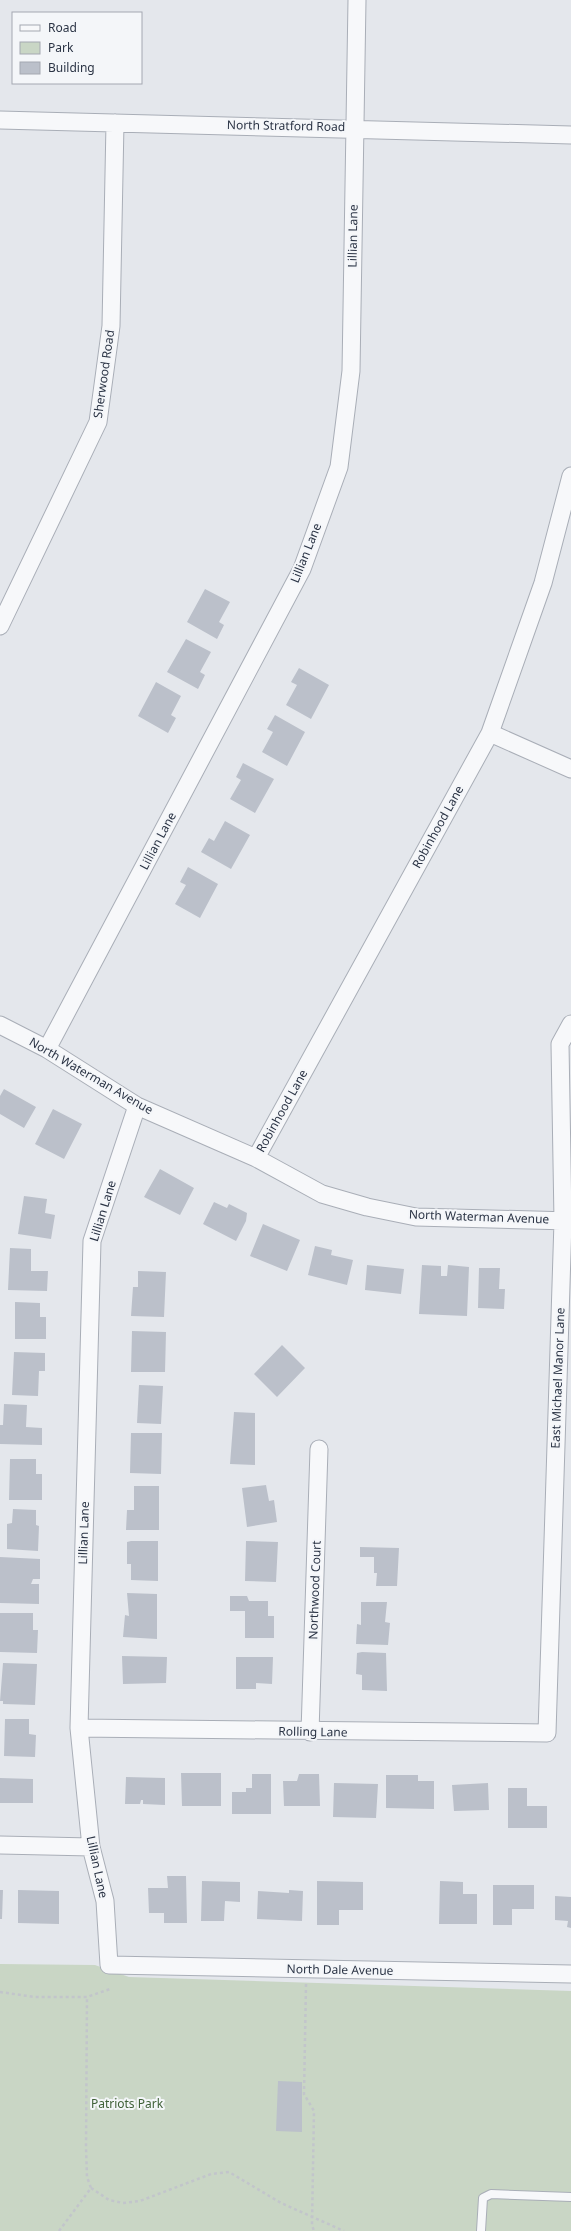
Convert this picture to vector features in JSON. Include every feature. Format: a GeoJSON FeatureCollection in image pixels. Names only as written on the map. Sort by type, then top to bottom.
{"type":"FeatureCollection","features":[{"type":"Feature","properties":{"kind":"street","name":"Lillian Lane"},"geometry":{"type":"LineString","coordinates":[[47,1049],[302,569],[339,468],[351,371],[357,0]]}},
{"type":"Feature","properties":{"kind":"street","name":"North Stratford Road"},"geometry":{"type":"LineString","coordinates":[[0,120],[355,128],[571,135]]}},
{"type":"Feature","properties":{"kind":"street","name":"Sherwood Road"},"geometry":{"type":"LineString","coordinates":[[0,626],[98,422],[111,326],[115,123]]}},
{"type":"Feature","properties":{"kind":"street","name":"Robinhood Lane"},"geometry":{"type":"LineString","coordinates":[[256,1158],[490,733],[543,582],[571,476]]}},
{"type":"Feature","properties":{"kind":"street"},"geometry":{"type":"LineString","coordinates":[[490,733],[571,769]]}},
{"type":"Feature","properties":{"kind":"street","name":"East Michael Manor Lane"},"geometry":{"type":"LineString","coordinates":[[548,1733],[567,1221],[560,1044],[571,1024]]}},
{"type":"Feature","properties":{"kind":"street","name":"North Waterman Avenue"},"geometry":{"type":"LineString","coordinates":[[0,1025],[47,1049],[137,1106],[256,1158],[322,1194],[367,1207],[409,1216],[567,1221]]}},
{"type":"Feature","properties":{"kind":"street","name":"Lillian Lane"},"geometry":{"type":"LineString","coordinates":[[109,1965],[105,1901],[91,1847],[79,1728],[92,1240],[137,1106]]}},
{"type":"Feature","properties":{"kind":"street","name":"Northwood Court"},"geometry":{"type":"LineString","coordinates":[[310,1732],[319,1449]]}},
{"type":"Feature","properties":{"kind":"street","name":"Rolling Lane"},"geometry":{"type":"LineString","coordinates":[[79,1728],[310,1732],[548,1733]]}},
{"type":"Feature","properties":{"kind":"street"},"geometry":{"type":"LineString","coordinates":[[0,1845],[91,1847]]}},
{"type":"Feature","properties":{"kind":"street","name":"North Dale Avenue"},"geometry":{"type":"LineString","coordinates":[[109,1965],[571,1974]]}},
{"type":"Feature","properties":{"kind":"lane"},"geometry":{"type":"LineString","coordinates":[[481,2231],[483,2198],[491,2194],[571,2197]]}},
{"type":"Feature","properties":{"kind":"path"},"geometry":{"type":"LineString","coordinates":[[307,1970],[304,2094],[314,2111],[312,2217],[314,2231]]}},
{"type":"Feature","properties":{"kind":"path"},"geometry":{"type":"LineString","coordinates":[[0,1992],[35,1997],[87,1997],[110,1989]]}},
{"type":"Feature","properties":{"kind":"path"},"geometry":{"type":"LineString","coordinates":[[87,1997],[86,2148],[87,2177],[91,2188],[109,2200],[123,2203],[140,2201],[211,2174],[229,2172],[281,2203],[344,2231]]}},
{"type":"Feature","properties":{"kind":"path"},"geometry":{"type":"LineString","coordinates":[[59,2231],[91,2188]]}},
{"type":"Feature","properties":{"kind":"green space","name":"Patriots Park"},"geometry":{"type":"Polygon","coordinates":[[[0,1964],[95,1965],[129,1977],[571,1991],[571,2231],[0,2231],[0,1964]]]}},
{"type":"Feature","properties":{"kind":"building"},"geometry":{"type":"Polygon","coordinates":[[[205,589],[230,602],[219,622],[224,625],[217,639],[187,622],[205,589]]]}},
{"type":"Feature","properties":{"kind":"building"},"geometry":{"type":"Polygon","coordinates":[[[186,639],[211,652],[200,672],[205,675],[198,689],[167,672],[186,639]]]}},
{"type":"Feature","properties":{"kind":"building"},"geometry":{"type":"Polygon","coordinates":[[[299,668],[329,685],[311,719],[286,705],[297,685],[291,682],[299,668]]]}},
{"type":"Feature","properties":{"kind":"building"},"geometry":{"type":"Polygon","coordinates":[[[156,682],[181,696],[171,715],[176,718],[168,733],[138,716],[156,682]]]}},
{"type":"Feature","properties":{"kind":"building"},"geometry":{"type":"Polygon","coordinates":[[[275,715],[305,732],[287,766],[262,752],[273,732],[267,729],[275,715]]]}},
{"type":"Feature","properties":{"kind":"building"},"geometry":{"type":"Polygon","coordinates":[[[243,763],[274,779],[255,813],[230,799],[241,780],[236,777],[243,763]]]}},
{"type":"Feature","properties":{"kind":"building"},"geometry":{"type":"Polygon","coordinates":[[[225,821],[250,835],[231,869],[201,852],[209,838],[214,841],[225,821]]]}},
{"type":"Feature","properties":{"kind":"building"},"geometry":{"type":"Polygon","coordinates":[[[188,867],[218,884],[200,918],[175,904],[186,885],[180,882],[188,867]]]}},
{"type":"Feature","properties":{"kind":"building"},"geometry":{"type":"Polygon","coordinates":[[[4,1089],[36,1107],[24,1128],[0,1114],[0,1096],[4,1089]]]}},
{"type":"Feature","properties":{"kind":"building"},"geometry":{"type":"Polygon","coordinates":[[[53,1109],[82,1124],[64,1159],[35,1144],[53,1109]]]}},
{"type":"Feature","properties":{"kind":"building"},"geometry":{"type":"Polygon","coordinates":[[[160,1169],[194,1188],[180,1215],[144,1197],[160,1169]]]}},
{"type":"Feature","properties":{"kind":"building"},"geometry":{"type":"Polygon","coordinates":[[[24,1196],[47,1199],[45,1213],[55,1215],[51,1239],[18,1234],[24,1196]]]}},
{"type":"Feature","properties":{"kind":"building"},"geometry":{"type":"Polygon","coordinates":[[[214,1202],[227,1208],[229,1204],[247,1213],[246,1221],[236,1241],[203,1224],[214,1202]]]}},
{"type":"Feature","properties":{"kind":"building"},"geometry":{"type":"Polygon","coordinates":[[[263,1224],[300,1240],[287,1271],[250,1256],[263,1224]]]}},
{"type":"Feature","properties":{"kind":"building"},"geometry":{"type":"Polygon","coordinates":[[[315,1246],[332,1250],[331,1255],[353,1260],[347,1285],[308,1275],[315,1246]]]}},
{"type":"Feature","properties":{"kind":"building"},"geometry":{"type":"Polygon","coordinates":[[[10,1248],[31,1249],[31,1271],[48,1271],[47,1291],[8,1290],[10,1248]]]}},
{"type":"Feature","properties":{"kind":"building"},"geometry":{"type":"Polygon","coordinates":[[[367,1265],[404,1269],[401,1294],[365,1290],[367,1265]]]}},
{"type":"Feature","properties":{"kind":"building"},"geometry":{"type":"Polygon","coordinates":[[[422,1265],[441,1266],[441,1276],[447,1276],[448,1265],[469,1267],[467,1316],[419,1314],[422,1265]]]}},
{"type":"Feature","properties":{"kind":"building"},"geometry":{"type":"Polygon","coordinates":[[[479,1268],[500,1268],[499,1289],[505,1289],[504,1309],[478,1308],[479,1268]]]}},
{"type":"Feature","properties":{"kind":"building"},"geometry":{"type":"Polygon","coordinates":[[[138,1271],[166,1272],[164,1317],[131,1316],[133,1287],[138,1287],[138,1271]]]}},
{"type":"Feature","properties":{"kind":"building"},"geometry":{"type":"Polygon","coordinates":[[[15,1302],[40,1303],[40,1317],[46,1317],[46,1339],[15,1339],[15,1302]]]}},
{"type":"Feature","properties":{"kind":"building"},"geometry":{"type":"Polygon","coordinates":[[[132,1331],[166,1332],[165,1372],[131,1372],[132,1331]]]}},
{"type":"Feature","properties":{"kind":"building"},"geometry":{"type":"Polygon","coordinates":[[[282,1345],[305,1368],[277,1397],[254,1374],[282,1345]]]}},
{"type":"Feature","properties":{"kind":"building"},"geometry":{"type":"Polygon","coordinates":[[[14,1352],[45,1353],[45,1371],[39,1371],[38,1396],[12,1395],[14,1352]]]}},
{"type":"Feature","properties":{"kind":"building"},"geometry":{"type":"Polygon","coordinates":[[[139,1385],[163,1386],[161,1424],[137,1423],[139,1385]]]}},
{"type":"Feature","properties":{"kind":"building"},"geometry":{"type":"Polygon","coordinates":[[[4,1404],[27,1405],[26,1427],[42,1428],[42,1445],[0,1444],[0,1425],[3,1425],[4,1404]]]}},
{"type":"Feature","properties":{"kind":"building"},"geometry":{"type":"Polygon","coordinates":[[[234,1412],[255,1413],[255,1465],[230,1464],[234,1412]]]}},
{"type":"Feature","properties":{"kind":"building"},"geometry":{"type":"Polygon","coordinates":[[[131,1433],[162,1433],[161,1474],[130,1473],[131,1433]]]}},
{"type":"Feature","properties":{"kind":"building"},"geometry":{"type":"Polygon","coordinates":[[[10,1459],[36,1459],[36,1474],[42,1474],[42,1500],[9,1500],[10,1459]]]}},
{"type":"Feature","properties":{"kind":"building"},"geometry":{"type":"Polygon","coordinates":[[[266,1485],[269,1501],[274,1500],[277,1522],[247,1527],[242,1488],[266,1485]]]}},
{"type":"Feature","properties":{"kind":"building"},"geometry":{"type":"Polygon","coordinates":[[[134,1486],[159,1486],[159,1530],[126,1530],[127,1510],[134,1510],[134,1486]]]}},
{"type":"Feature","properties":{"kind":"building"},"geometry":{"type":"Polygon","coordinates":[[[13,1509],[36,1510],[36,1525],[39,1526],[38,1551],[7,1549],[7,1524],[12,1523],[13,1509]]]}},
{"type":"Feature","properties":{"kind":"building"},"geometry":{"type":"Polygon","coordinates":[[[158,1541],[158,1581],[131,1580],[131,1564],[127,1564],[127,1542],[158,1541]]]}},
{"type":"Feature","properties":{"kind":"building"},"geometry":{"type":"Polygon","coordinates":[[[246,1541],[278,1542],[276,1582],[245,1581],[246,1541]]]}},
{"type":"Feature","properties":{"kind":"building"},"geometry":{"type":"Polygon","coordinates":[[[360,1547],[399,1548],[397,1586],[376,1586],[377,1573],[374,1573],[374,1557],[360,1557],[360,1547]]]}},
{"type":"Feature","properties":{"kind":"building"},"geometry":{"type":"Polygon","coordinates":[[[0,1557],[40,1559],[40,1579],[33,1579],[31,1584],[39,1584],[39,1604],[0,1603],[0,1557]]]}},
{"type":"Feature","properties":{"kind":"building"},"geometry":{"type":"Polygon","coordinates":[[[127,1593],[157,1594],[157,1639],[123,1637],[125,1615],[129,1616],[127,1593]]]}},
{"type":"Feature","properties":{"kind":"building"},"geometry":{"type":"Polygon","coordinates":[[[230,1596],[247,1596],[249,1601],[268,1601],[268,1616],[274,1616],[274,1638],[245,1638],[245,1611],[230,1611],[230,1596]]]}},
{"type":"Feature","properties":{"kind":"building"},"geometry":{"type":"Polygon","coordinates":[[[361,1602],[387,1602],[385,1622],[390,1623],[388,1645],[356,1644],[357,1624],[361,1625],[361,1602]]]}},
{"type":"Feature","properties":{"kind":"building"},"geometry":{"type":"Polygon","coordinates":[[[0,1613],[33,1613],[33,1630],[38,1630],[37,1653],[0,1652],[0,1613]]]}},
{"type":"Feature","properties":{"kind":"building"},"geometry":{"type":"Polygon","coordinates":[[[357,1653],[386,1653],[387,1691],[362,1690],[362,1675],[356,1674],[357,1653]]]}},
{"type":"Feature","properties":{"kind":"building"},"geometry":{"type":"Polygon","coordinates":[[[122,1656],[167,1657],[166,1683],[123,1684],[122,1656]]]}},
{"type":"Feature","properties":{"kind":"building"},"geometry":{"type":"Polygon","coordinates":[[[236,1657],[273,1657],[272,1684],[256,1683],[256,1689],[236,1689],[236,1657]]]}},
{"type":"Feature","properties":{"kind":"building"},"geometry":{"type":"Polygon","coordinates":[[[3,1663],[37,1664],[35,1705],[3,1704],[3,1701],[0,1701],[3,1663]]]}},
{"type":"Feature","properties":{"kind":"building"},"geometry":{"type":"Polygon","coordinates":[[[5,1719],[29,1719],[29,1734],[36,1735],[35,1757],[4,1756],[5,1719]]]}},
{"type":"Feature","properties":{"kind":"building"},"geometry":{"type":"Polygon","coordinates":[[[181,1773],[221,1773],[221,1806],[182,1806],[181,1773]]]}},
{"type":"Feature","properties":{"kind":"building"},"geometry":{"type":"Polygon","coordinates":[[[252,1774],[271,1774],[271,1814],[232,1814],[232,1792],[246,1792],[246,1788],[252,1788],[252,1774]]]}},
{"type":"Feature","properties":{"kind":"building"},"geometry":{"type":"Polygon","coordinates":[[[299,1774],[319,1774],[320,1806],[284,1806],[283,1781],[297,1781],[299,1774]]]}},
{"type":"Feature","properties":{"kind":"building"},"geometry":{"type":"Polygon","coordinates":[[[386,1775],[418,1775],[418,1781],[434,1781],[434,1809],[386,1808],[386,1775]]]}},
{"type":"Feature","properties":{"kind":"building"},"geometry":{"type":"Polygon","coordinates":[[[126,1777],[165,1778],[165,1805],[143,1804],[143,1800],[141,1800],[140,1804],[125,1804],[126,1777]]]}},
{"type":"Feature","properties":{"kind":"building"},"geometry":{"type":"Polygon","coordinates":[[[0,1778],[33,1779],[33,1803],[0,1803],[0,1778]]]}},
{"type":"Feature","properties":{"kind":"building"},"geometry":{"type":"Polygon","coordinates":[[[334,1783],[378,1784],[376,1818],[333,1817],[334,1783]]]}},
{"type":"Feature","properties":{"kind":"building"},"geometry":{"type":"Polygon","coordinates":[[[488,1783],[489,1810],[454,1811],[452,1785],[488,1783]]]}},
{"type":"Feature","properties":{"kind":"building"},"geometry":{"type":"Polygon","coordinates":[[[508,1788],[527,1788],[527,1806],[547,1806],[547,1828],[508,1828],[508,1788]]]}},
{"type":"Feature","properties":{"kind":"building"},"geometry":{"type":"Polygon","coordinates":[[[167,1876],[186,1876],[187,1923],[164,1923],[164,1913],[149,1913],[148,1888],[168,1888],[167,1876]]]}},
{"type":"Feature","properties":{"kind":"building"},"geometry":{"type":"Polygon","coordinates":[[[202,1881],[240,1882],[240,1902],[225,1901],[224,1921],[201,1921],[202,1881]]]}},
{"type":"Feature","properties":{"kind":"building"},"geometry":{"type":"Polygon","coordinates":[[[317,1881],[363,1882],[363,1910],[339,1910],[339,1925],[317,1925],[317,1881]]]}},
{"type":"Feature","properties":{"kind":"building"},"geometry":{"type":"Polygon","coordinates":[[[440,1881],[463,1882],[463,1894],[477,1894],[477,1924],[439,1924],[440,1881]]]}},
{"type":"Feature","properties":{"kind":"building"},"geometry":{"type":"Polygon","coordinates":[[[493,1885],[534,1885],[534,1909],[512,1909],[512,1925],[493,1925],[493,1885]]]}},
{"type":"Feature","properties":{"kind":"building"},"geometry":{"type":"Polygon","coordinates":[[[0,1890],[3,1890],[2,1919],[0,1919],[0,1890]]]}},
{"type":"Feature","properties":{"kind":"building"},"geometry":{"type":"Polygon","coordinates":[[[18,1890],[59,1891],[59,1924],[18,1923],[18,1890]]]}},
{"type":"Feature","properties":{"kind":"building"},"geometry":{"type":"Polygon","coordinates":[[[289,1890],[303,1891],[302,1921],[257,1919],[258,1891],[289,1893],[289,1890]]]}},
{"type":"Feature","properties":{"kind":"building"},"geometry":{"type":"Polygon","coordinates":[[[555,1896],[571,1897],[571,1928],[567,1927],[568,1921],[555,1920],[555,1896]]]}},
{"type":"Feature","properties":{"kind":"building"},"geometry":{"type":"Polygon","coordinates":[[[278,2081],[302,2082],[302,2132],[276,2131],[278,2081]]]}}]}
